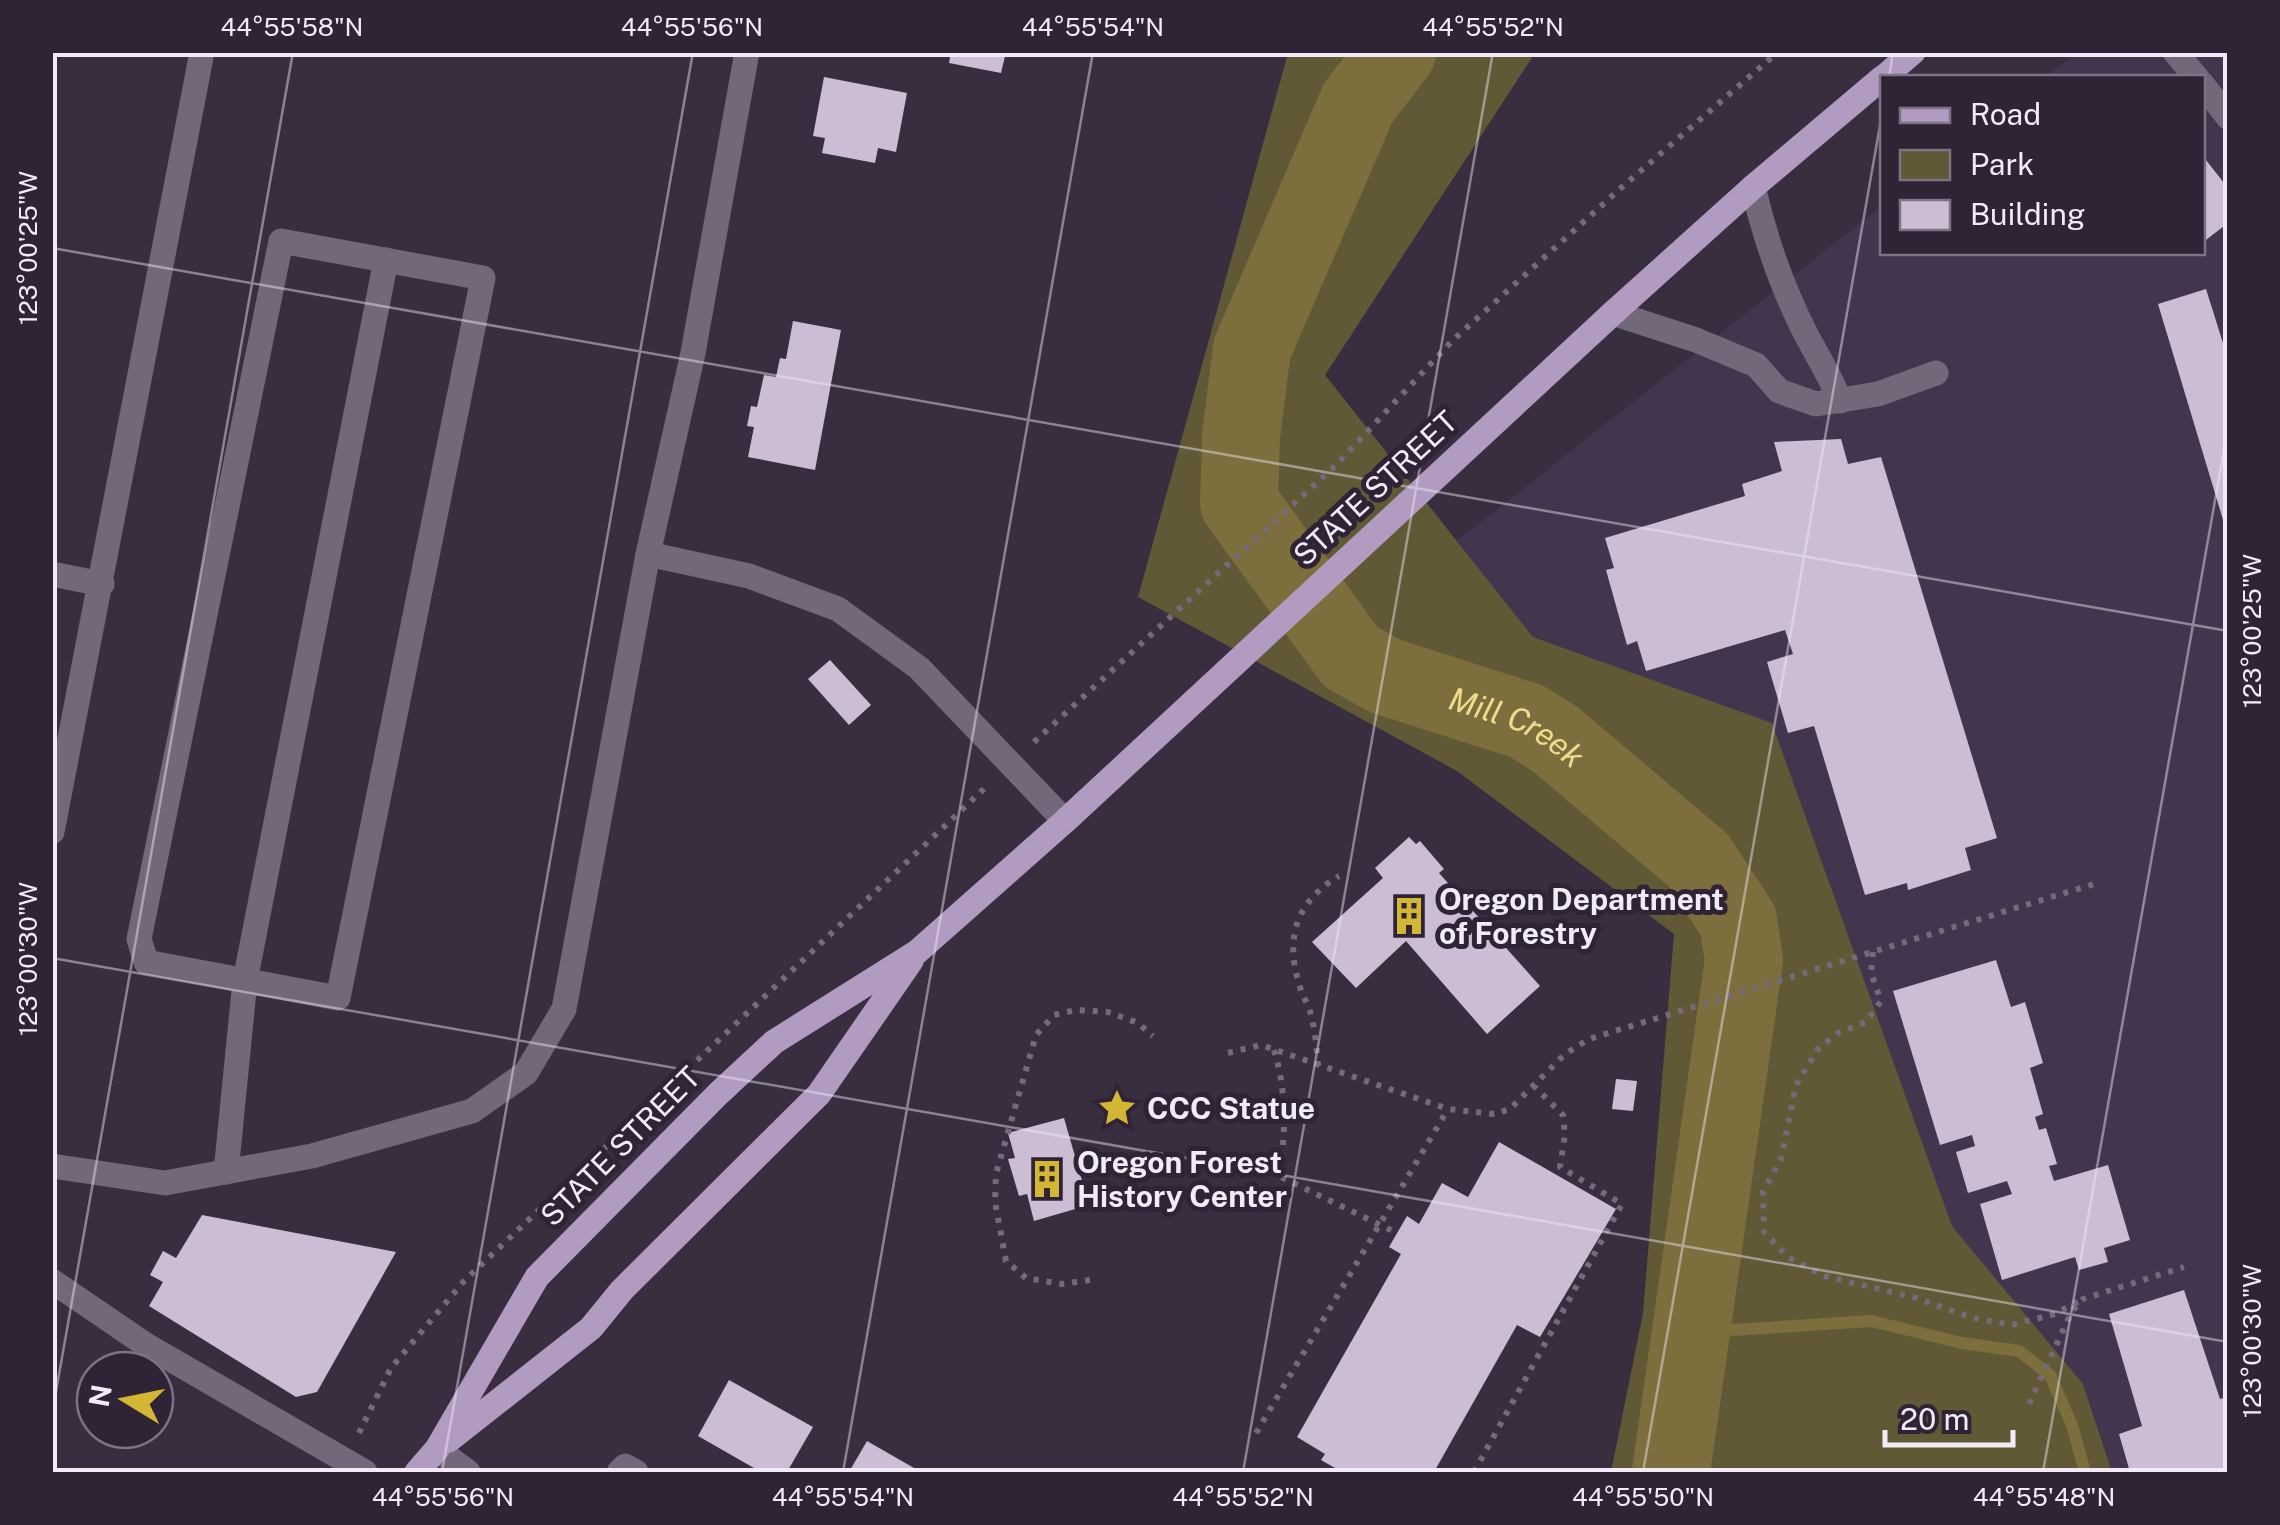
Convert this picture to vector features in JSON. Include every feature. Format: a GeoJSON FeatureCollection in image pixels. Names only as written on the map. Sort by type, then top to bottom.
{"type":"FeatureCollection","features":[{"type":"Feature","properties":{"kind":"main road","name":"STATE STREET"},"geometry":{"type":"LineString","coordinates":[[1886,75],[1912,52]]}},
{"type":"Feature","properties":{"kind":"main road","name":"STATE STREET"},"geometry":{"type":"LineString","coordinates":[[437,1449],[537,1277],[655,1154],[774,1042],[917,952],[1613,313],[1753,187],[1880,81]]}},
{"type":"Feature","properties":{"kind":"main road","name":"STATE STREET"},"geometry":{"type":"LineString","coordinates":[[416,1472],[437,1449],[590,1328],[622,1290],[819,1094],[917,952]]}},
{"type":"Feature","properties":{"kind":"lane"},"geometry":{"type":"LineString","coordinates":[[52,832],[202,52]]}},
{"type":"Feature","properties":{"kind":"lane"},"geometry":{"type":"LineString","coordinates":[[52,1166],[165,1182],[312,1156],[472,1111],[526,1073],[564,1009],[747,52]]}},
{"type":"Feature","properties":{"kind":"lane"},"geometry":{"type":"LineString","coordinates":[[2175,52],[2194,75]]}},
{"type":"Feature","properties":{"kind":"lane"},"geometry":{"type":"LineString","coordinates":[[2205,88],[2228,117]]}},
{"type":"Feature","properties":{"kind":"lane"},"geometry":{"type":"LineString","coordinates":[[1753,187],[1769,250],[1784,287],[1840,401]]}},
{"type":"Feature","properties":{"kind":"lane"},"geometry":{"type":"LineString","coordinates":[[281,240],[386,260],[483,278],[338,998],[146,962],[139,939],[281,240]]}},
{"type":"Feature","properties":{"kind":"lane"},"geometry":{"type":"LineString","coordinates":[[226,1172],[245,981],[386,260]]}},
{"type":"Feature","properties":{"kind":"lane"},"geometry":{"type":"LineString","coordinates":[[1613,313],[1696,340],[1756,366],[1779,390],[1816,404],[1878,394],[1936,373]]}},
{"type":"Feature","properties":{"kind":"lane"},"geometry":{"type":"LineString","coordinates":[[648,554],[749,576],[838,609],[920,668],[1064,821]]}},
{"type":"Feature","properties":{"kind":"lane"},"geometry":{"type":"LineString","coordinates":[[52,574],[102,584]]}},
{"type":"Feature","properties":{"kind":"lane"},"geometry":{"type":"LineString","coordinates":[[52,1281],[146,1345],[366,1472]]}},
{"type":"Feature","properties":{"kind":"lane"},"geometry":{"type":"LineString","coordinates":[[437,1449],[468,1472]]}},
{"type":"Feature","properties":{"kind":"lane"},"geometry":{"type":"LineString","coordinates":[[618,1472],[625,1466],[636,1472]]}},
{"type":"Feature","properties":{"kind":"path"},"geometry":{"type":"LineString","coordinates":[[1166,620],[1335,466],[1452,341],[1778,52]]}},
{"type":"Feature","properties":{"kind":"path"},"geometry":{"type":"LineString","coordinates":[[1318,1066],[1310,1008],[1301,991],[1294,957],[1296,925],[1311,896],[1339,876]]}},
{"type":"Feature","properties":{"kind":"path"},"geometry":{"type":"LineString","coordinates":[[1228,1053],[1262,1045],[1448,1110],[1494,1114],[1510,1109],[1565,1054],[1589,1039],[2094,884]]}},
{"type":"Feature","properties":{"kind":"path"},"geometry":{"type":"LineString","coordinates":[[1873,951],[1871,973],[1882,1001],[1866,1022],[1838,1034],[1818,1049],[1796,1085],[1781,1159],[1763,1192],[1764,1232],[1789,1258],[1824,1276],[1913,1297],[1972,1318],[2012,1325],[2054,1314],[2082,1298],[2184,1267]]}},
{"type":"Feature","properties":{"kind":"path"},"geometry":{"type":"LineString","coordinates":[[1090,1280],[1062,1284],[1026,1278],[1006,1261],[994,1202],[996,1174],[1036,1035],[1054,1016],[1076,1010],[1108,1012],[1138,1023],[1154,1036]]}},
{"type":"Feature","properties":{"kind":"path"},"geometry":{"type":"LineString","coordinates":[[1274,1049],[1281,1073],[1286,1137],[1279,1176],[1397,1233]]}},
{"type":"Feature","properties":{"kind":"path"},"geometry":{"type":"LineString","coordinates":[[1474,1472],[1622,1204],[1560,1167],[1563,1116],[1535,1087]]}},
{"type":"Feature","properties":{"kind":"path"},"geometry":{"type":"LineString","coordinates":[[1256,1433],[1448,1110]]}},
{"type":"Feature","properties":{"kind":"path"},"geometry":{"type":"LineString","coordinates":[[2028,1404],[2072,1310],[2082,1298]]}},
{"type":"Feature","properties":{"kind":"shaded area"},"geometry":{"type":"Polygon","coordinates":[[[2077,53],[2227,53],[2227,1472],[2112,1472],[2083,1384],[1952,1226],[1772,724],[1533,637],[1457,541],[1880,208],[1880,255],[2205,255],[2205,75],[2048,75],[2077,53]]]}},
{"type":"Feature","properties":{"kind":"green space"},"geometry":{"type":"Polygon","coordinates":[[[1288,53],[1535,53],[1325,375],[1533,637],[1772,723],[1952,1226],[2083,1384],[2112,1472],[1611,1472],[1643,1313],[1674,934],[1457,771],[1138,597],[1288,53]]]}},
{"type":"Feature","properties":{"kind":"building"},"geometry":{"type":"Polygon","coordinates":[[[951,52],[1006,52],[1001,73],[949,63],[951,52]]]}},
{"type":"Feature","properties":{"kind":"building"},"geometry":{"type":"Polygon","coordinates":[[[824,77],[907,93],[896,152],[878,148],[875,163],[822,153],[825,138],[813,136],[824,77]]]}},
{"type":"Feature","properties":{"kind":"building"},"geometry":{"type":"Polygon","coordinates":[[[2205,159],[2228,188],[2228,223],[2205,241],[2205,159]]]}},
{"type":"Feature","properties":{"kind":"building"},"geometry":{"type":"Polygon","coordinates":[[[2206,289],[2228,359],[2227,533],[2158,304],[2206,289]]]}},
{"type":"Feature","properties":{"kind":"building"},"geometry":{"type":"Polygon","coordinates":[[[793,321],[841,330],[815,470],[748,457],[754,427],[747,426],[751,406],[757,407],[764,375],[776,377],[780,358],[786,359],[793,321]]]}},
{"type":"Feature","properties":{"kind":"building"},"geometry":{"type":"Polygon","coordinates":[[[1841,439],[1848,464],[1881,457],[1997,838],[1965,848],[1971,870],[1908,890],[1907,883],[1865,895],[1814,726],[1788,733],[1767,662],[1793,654],[1785,630],[1646,671],[1637,641],[1627,645],[1606,570],[1614,568],[1605,538],[1745,496],[1742,484],[1782,471],[1774,442],[1841,439]]]}},
{"type":"Feature","properties":{"kind":"building"},"geometry":{"type":"Polygon","coordinates":[[[830,660],[871,705],[849,725],[808,679],[830,660]]]}},
{"type":"Feature","properties":{"kind":"building","name":"Oregon Department of Forestry"},"geometry":{"type":"Polygon","coordinates":[[[1409,837],[1416,844],[1420,841],[1444,869],[1439,873],[1540,986],[1487,1034],[1406,941],[1356,988],[1312,942],[1383,878],[1375,868],[1409,837]]]}},
{"type":"Feature","properties":{"kind":"building"},"geometry":{"type":"Polygon","coordinates":[[[1996,960],[2011,1007],[2025,1002],[2043,1063],[2030,1068],[2043,1114],[2035,1117],[2039,1130],[2046,1128],[2057,1164],[2049,1166],[2054,1181],[2108,1165],[2130,1240],[2104,1248],[2108,1262],[2079,1270],[2075,1257],[2002,1280],[1980,1204],[2012,1194],[2007,1181],[1968,1193],[1956,1152],[1975,1146],[1972,1135],[1940,1145],[1893,991],[1996,960]]]}},
{"type":"Feature","properties":{"kind":"building"},"geometry":{"type":"Polygon","coordinates":[[[1616,1079],[1637,1081],[1633,1111],[1612,1109],[1616,1079]]]}},
{"type":"Feature","properties":{"kind":"building","name":"Oregon Forest History Center"},"geometry":{"type":"Polygon","coordinates":[[[1064,1118],[1089,1205],[1034,1221],[1027,1194],[1019,1196],[1008,1159],[1015,1158],[1008,1133],[1064,1118]]]}},
{"type":"Feature","properties":{"kind":"building"},"geometry":{"type":"Polygon","coordinates":[[[1499,1142],[1616,1209],[1540,1337],[1517,1325],[1434,1472],[1342,1472],[1321,1460],[1325,1454],[1297,1437],[1401,1254],[1389,1247],[1407,1216],[1419,1224],[1442,1183],[1468,1197],[1499,1142]]]}},
{"type":"Feature","properties":{"kind":"building"},"geometry":{"type":"Polygon","coordinates":[[[202,1215],[396,1252],[317,1392],[296,1397],[149,1306],[163,1282],[150,1275],[163,1251],[176,1258],[202,1215]]]}},
{"type":"Feature","properties":{"kind":"building"},"geometry":{"type":"Polygon","coordinates":[[[2184,1290],[2220,1399],[2228,1397],[2228,1472],[2130,1472],[2119,1434],[2142,1426],[2109,1314],[2184,1290]]]}},
{"type":"Feature","properties":{"kind":"building"},"geometry":{"type":"Polygon","coordinates":[[[729,1380],[813,1427],[787,1472],[761,1472],[698,1436],[729,1380]]]}},
{"type":"Feature","properties":{"kind":"building"},"geometry":{"type":"Polygon","coordinates":[[[867,1441],[921,1472],[849,1472],[867,1441]]]}},
{"type":"Feature","properties":{"kind":"waterway","name":"Mill Creek"},"geometry":{"type":"LineString","coordinates":[[1397,52],[1358,103],[1252,349],[1241,436],[1239,503],[1351,657],[1385,676],[1526,721],[1555,739],[1698,860],[1738,921],[1744,960],[1671,1472]]}},
{"type":"Feature","properties":{"kind":"waterway"},"geometry":{"type":"LineString","coordinates":[[1696,1311],[1733,1330],[1871,1321],[1962,1343],[2019,1351],[2050,1375],[2072,1425],[2085,1472]]}},
{"type":"Feature","properties":{"kind":"place","name":"Oregon Department of Forestry"},"geometry":{"type":"Point","coordinates":[1409,916]}},
{"type":"Feature","properties":{"kind":"place","name":"CCC Statue"},"geometry":{"type":"Point","coordinates":[1117,1108]}},
{"type":"Feature","properties":{"kind":"place","name":"Oregon Forest History Center"},"geometry":{"type":"Point","coordinates":[1047,1179]}}]}
